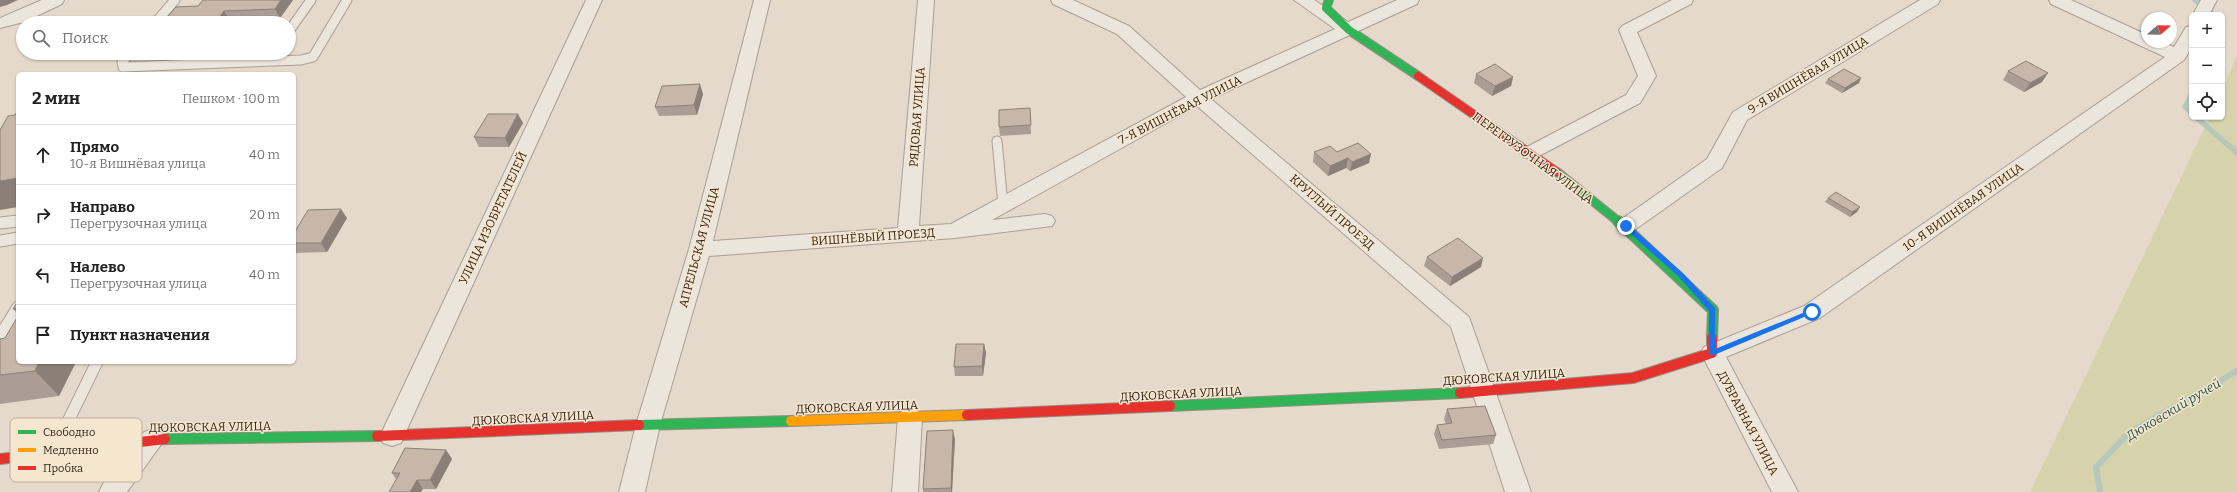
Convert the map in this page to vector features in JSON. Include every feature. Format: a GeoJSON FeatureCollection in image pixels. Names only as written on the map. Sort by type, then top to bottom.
{"type":"FeatureCollection","features":[{"type":"Feature","properties":{"kind":"street"},"geometry":{"type":"LineString","coordinates":[[22,16],[56,0]]}},
{"type":"Feature","properties":{"kind":"street","name":"УЛИЦА ИЗОБРЕТАТЕЛЕЙ"},"geometry":{"type":"LineString","coordinates":[[392,436],[594,0]]}},
{"type":"Feature","properties":{"kind":"street","name":"АПРЕЛЬСКАЯ УЛИЦА"},"geometry":{"type":"LineString","coordinates":[[632,492],[648,425],[700,249],[762,0]]}},
{"type":"Feature","properties":{"kind":"street","name":"РЯДОВАЯ УЛИЦА"},"geometry":{"type":"LineString","coordinates":[[908,234],[926,0]]}},
{"type":"Feature","properties":{"kind":"street","name":"КРУГЛЫЙ ПРОЕЗД"},"geometry":{"type":"LineString","coordinates":[[1059,0],[1123,30],[1198,98],[1461,323],[1483,392],[1518,492]]}},
{"type":"Feature","properties":{"kind":"street","name":"ПЕРЕГРУЗОЧНАЯ УЛИЦА"},"geometry":{"type":"LineString","coordinates":[[1302,0],[1349,30],[1530,153],[1626,226],[1682,275],[1713,310],[1712,354]]}},
{"type":"Feature","properties":{"kind":"street"},"geometry":{"type":"LineString","coordinates":[[1329,0],[1326,8],[1349,30]]}},
{"type":"Feature","properties":{"kind":"street","name":"7-Я ВИШНЁВАЯ УЛИЦА"},"geometry":{"type":"LineString","coordinates":[[955,231],[1198,98],[1349,30],[1411,0]]}},
{"type":"Feature","properties":{"kind":"street"},"geometry":{"type":"LineString","coordinates":[[1530,153],[1633,99],[1647,76],[1628,30],[1685,0]]}},
{"type":"Feature","properties":{"kind":"street","name":"9-Я ВИШНЁВАЯ УЛИЦА"},"geometry":{"type":"LineString","coordinates":[[1626,226],[1715,163],[1740,116],[1932,0]]}},
{"type":"Feature","properties":{"kind":"street"},"geometry":{"type":"LineString","coordinates":[[2057,0],[2178,56]]}},
{"type":"Feature","properties":{"kind":"street"},"geometry":{"type":"LineString","coordinates":[[0,22],[16,18]]}},
{"type":"Feature","properties":{"kind":"street","name":"10-Я ВИШНЁВАЯ УЛИЦА"},"geometry":{"type":"LineString","coordinates":[[1712,354],[1812,312],[2178,56],[2189,36]]}},
{"type":"Feature","properties":{"kind":"street","name":"ВИШНЁВЫЙ ПРОЕЗД"},"geometry":{"type":"LineString","coordinates":[[700,249],[955,231],[1045,221]]}},
{"type":"Feature","properties":{"kind":"street","name":"ДЮКОВСКАЯ УЛИЦА"},"geometry":{"type":"LineString","coordinates":[[142,440],[153,439],[392,436],[648,425],[910,418],[1483,392],[1633,378],[1712,354]]}},
{"type":"Feature","properties":{"kind":"street","name":"ДУБРАВНАЯ УЛИЦА"},"geometry":{"type":"LineString","coordinates":[[1712,354],[1785,492]]}},
{"type":"Feature","properties":{"kind":"street"},"geometry":{"type":"LineString","coordinates":[[905,492],[910,418]]}},
{"type":"Feature","properties":{"kind":"street"},"geometry":{"type":"LineString","coordinates":[[142,453],[153,439]]}},
{"type":"Feature","properties":{"kind":"street","name":"ДЮКОВСКАЯ УЛИЦА"},"geometry":{"type":"LineString","coordinates":[[0,460],[10,458]]}},
{"type":"Feature","properties":{"kind":"street"},"geometry":{"type":"LineString","coordinates":[[112,492],[120,482]]}},
{"type":"Feature","properties":{"kind":"lane"},"geometry":{"type":"LineString","coordinates":[[161,16],[175,0]]}},
{"type":"Feature","properties":{"kind":"lane"},"geometry":{"type":"LineString","coordinates":[[296,21],[311,0]]}},
{"type":"Feature","properties":{"kind":"lane"},"geometry":{"type":"LineString","coordinates":[[124,60],[122,62],[123,67],[268,62],[301,60],[313,57],[347,0]]}},
{"type":"Feature","properties":{"kind":"lane"},"geometry":{"type":"LineString","coordinates":[[997,140],[1003,205]]}},
{"type":"Feature","properties":{"kind":"lane"},"geometry":{"type":"LineString","coordinates":[[0,223],[16,220]]}},
{"type":"Feature","properties":{"kind":"lane"},"geometry":{"type":"LineString","coordinates":[[0,241],[16,238]]}},
{"type":"Feature","properties":{"kind":"lane"},"geometry":{"type":"LineString","coordinates":[[0,336],[16,310]]}},
{"type":"Feature","properties":{"kind":"lane"},"geometry":{"type":"LineString","coordinates":[[70,418],[96,364]]}},
{"type":"Feature","properties":{"kind":"shaded area"},"geometry":{"type":"Polygon","coordinates":[[[2237,56],[2237,492],[2030,492],[2209,120],[2225,120],[2225,84],[2237,56]]]}},
{"type":"Feature","properties":{"kind":"building"},"geometry":{"type":"Polygon","coordinates":[[[203,0],[281,0],[275,9],[224,11],[220,16],[168,16],[176,7],[198,6],[203,0]]]}},
{"type":"Feature","properties":{"kind":"building"},"geometry":{"type":"Polygon","coordinates":[[[2026,61],[2048,73],[2030,83],[2008,71],[2026,61]]]}},
{"type":"Feature","properties":{"kind":"building"},"geometry":{"type":"Polygon","coordinates":[[[1495,64],[1513,77],[1495,86],[1476,74],[1495,64]]]}},
{"type":"Feature","properties":{"kind":"building"},"geometry":{"type":"Polygon","coordinates":[[[1844,69],[1861,78],[1845,88],[1828,79],[1844,69]]]}},
{"type":"Feature","properties":{"kind":"building"},"geometry":{"type":"Polygon","coordinates":[[[700,84],[694,105],[655,107],[662,86],[700,84]]]}},
{"type":"Feature","properties":{"kind":"building"},"geometry":{"type":"Polygon","coordinates":[[[1030,108],[1031,125],[999,127],[999,110],[1030,108]]]}},
{"type":"Feature","properties":{"kind":"building"},"geometry":{"type":"Polygon","coordinates":[[[16,113],[16,178],[0,181],[0,130],[8,116],[15,115],[16,113]]]}},
{"type":"Feature","properties":{"kind":"building"},"geometry":{"type":"Polygon","coordinates":[[[488,114],[518,114],[505,138],[474,137],[488,114]]]}},
{"type":"Feature","properties":{"kind":"building"},"geometry":{"type":"Polygon","coordinates":[[[1358,143],[1371,154],[1352,162],[1348,158],[1330,166],[1314,152],[1330,146],[1337,152],[1358,143]]]}},
{"type":"Feature","properties":{"kind":"building"},"geometry":{"type":"Polygon","coordinates":[[[1836,192],[1860,207],[1852,212],[1828,198],[1836,192]]]}},
{"type":"Feature","properties":{"kind":"building"},"geometry":{"type":"Polygon","coordinates":[[[341,209],[321,243],[296,243],[296,230],[308,210],[341,209]]]}},
{"type":"Feature","properties":{"kind":"building"},"geometry":{"type":"Polygon","coordinates":[[[1458,238],[1483,258],[1452,277],[1427,257],[1458,238]]]}},
{"type":"Feature","properties":{"kind":"building"},"geometry":{"type":"Polygon","coordinates":[[[16,319],[16,364],[38,364],[35,371],[0,375],[0,339],[5,338],[16,319]]]}},
{"type":"Feature","properties":{"kind":"building"},"geometry":{"type":"Polygon","coordinates":[[[956,344],[984,344],[982,366],[954,367],[956,344]]]}},
{"type":"Feature","properties":{"kind":"building"},"geometry":{"type":"Polygon","coordinates":[[[1485,406],[1496,435],[1442,440],[1437,425],[1452,423],[1447,409],[1485,406]]]}},
{"type":"Feature","properties":{"kind":"building"},"geometry":{"type":"Polygon","coordinates":[[[953,430],[951,488],[923,489],[927,431],[953,430]]]}},
{"type":"Feature","properties":{"kind":"building"},"geometry":{"type":"Polygon","coordinates":[[[405,448],[446,450],[430,480],[417,480],[410,492],[389,492],[400,473],[392,473],[405,448]]]}},
{"type":"Feature","properties":{"kind":"waterway","name":"Дюковский ручей"},"geometry":{"type":"LineString","coordinates":[[2195,0],[2210,12]]}},
{"type":"Feature","properties":{"kind":"waterway","name":"Дюковский ручей"},"geometry":{"type":"LineString","coordinates":[[2189,100],[2185,107],[2189,110]]}},
{"type":"Feature","properties":{"kind":"waterway","name":"Дюковский ручей"},"geometry":{"type":"LineString","coordinates":[[2199,120],[2237,153]]}},
{"type":"Feature","properties":{"kind":"waterway","name":"Дюковский ручей"},"geometry":{"type":"LineString","coordinates":[[2100,492],[2096,467],[2130,432],[2237,371]]}},
{"type":"Feature","properties":{"kind":"traffic: fast"},"geometry":{"type":"LineString","coordinates":[[1329,0],[1326,8],[1349,30],[1418,76]]}},
{"type":"Feature","properties":{"kind":"traffic: fast"},"geometry":{"type":"LineString","coordinates":[[1557,172],[1638,238],[1713,310],[1712,338]]}},
{"type":"Feature","properties":{"kind":"traffic: fast"},"geometry":{"type":"LineString","coordinates":[[1170,406],[1460,393]]}},
{"type":"Feature","properties":{"kind":"traffic: fast"},"geometry":{"type":"LineString","coordinates":[[639,425],[791,421]]}},
{"type":"Feature","properties":{"kind":"traffic: fast"},"geometry":{"type":"LineString","coordinates":[[165,439],[377,436]]}},
{"type":"Feature","properties":{"kind":"traffic: slow"},"geometry":{"type":"LineString","coordinates":[[791,421],[967,415]]}},
{"type":"Feature","properties":{"kind":"traffic: jam"},"geometry":{"type":"LineString","coordinates":[[1418,76],[1557,172]]}},
{"type":"Feature","properties":{"kind":"traffic: jam"},"geometry":{"type":"LineString","coordinates":[[1460,393],[1633,378],[1712,353],[1712,338]]}},
{"type":"Feature","properties":{"kind":"traffic: jam"},"geometry":{"type":"LineString","coordinates":[[967,415],[1170,406]]}},
{"type":"Feature","properties":{"kind":"traffic: jam"},"geometry":{"type":"LineString","coordinates":[[377,436],[639,425]]}},
{"type":"Feature","properties":{"kind":"traffic: jam"},"geometry":{"type":"LineString","coordinates":[[142,442],[165,439]]}},
{"type":"Feature","properties":{"kind":"traffic: jam"},"geometry":{"type":"LineString","coordinates":[[0,459],[10,458]]}},
{"type":"Feature","properties":{"kind":"route"},"geometry":{"type":"LineString","coordinates":[[1626,226],[1682,275],[1713,310],[1712,354],[1812,312]]}}]}
